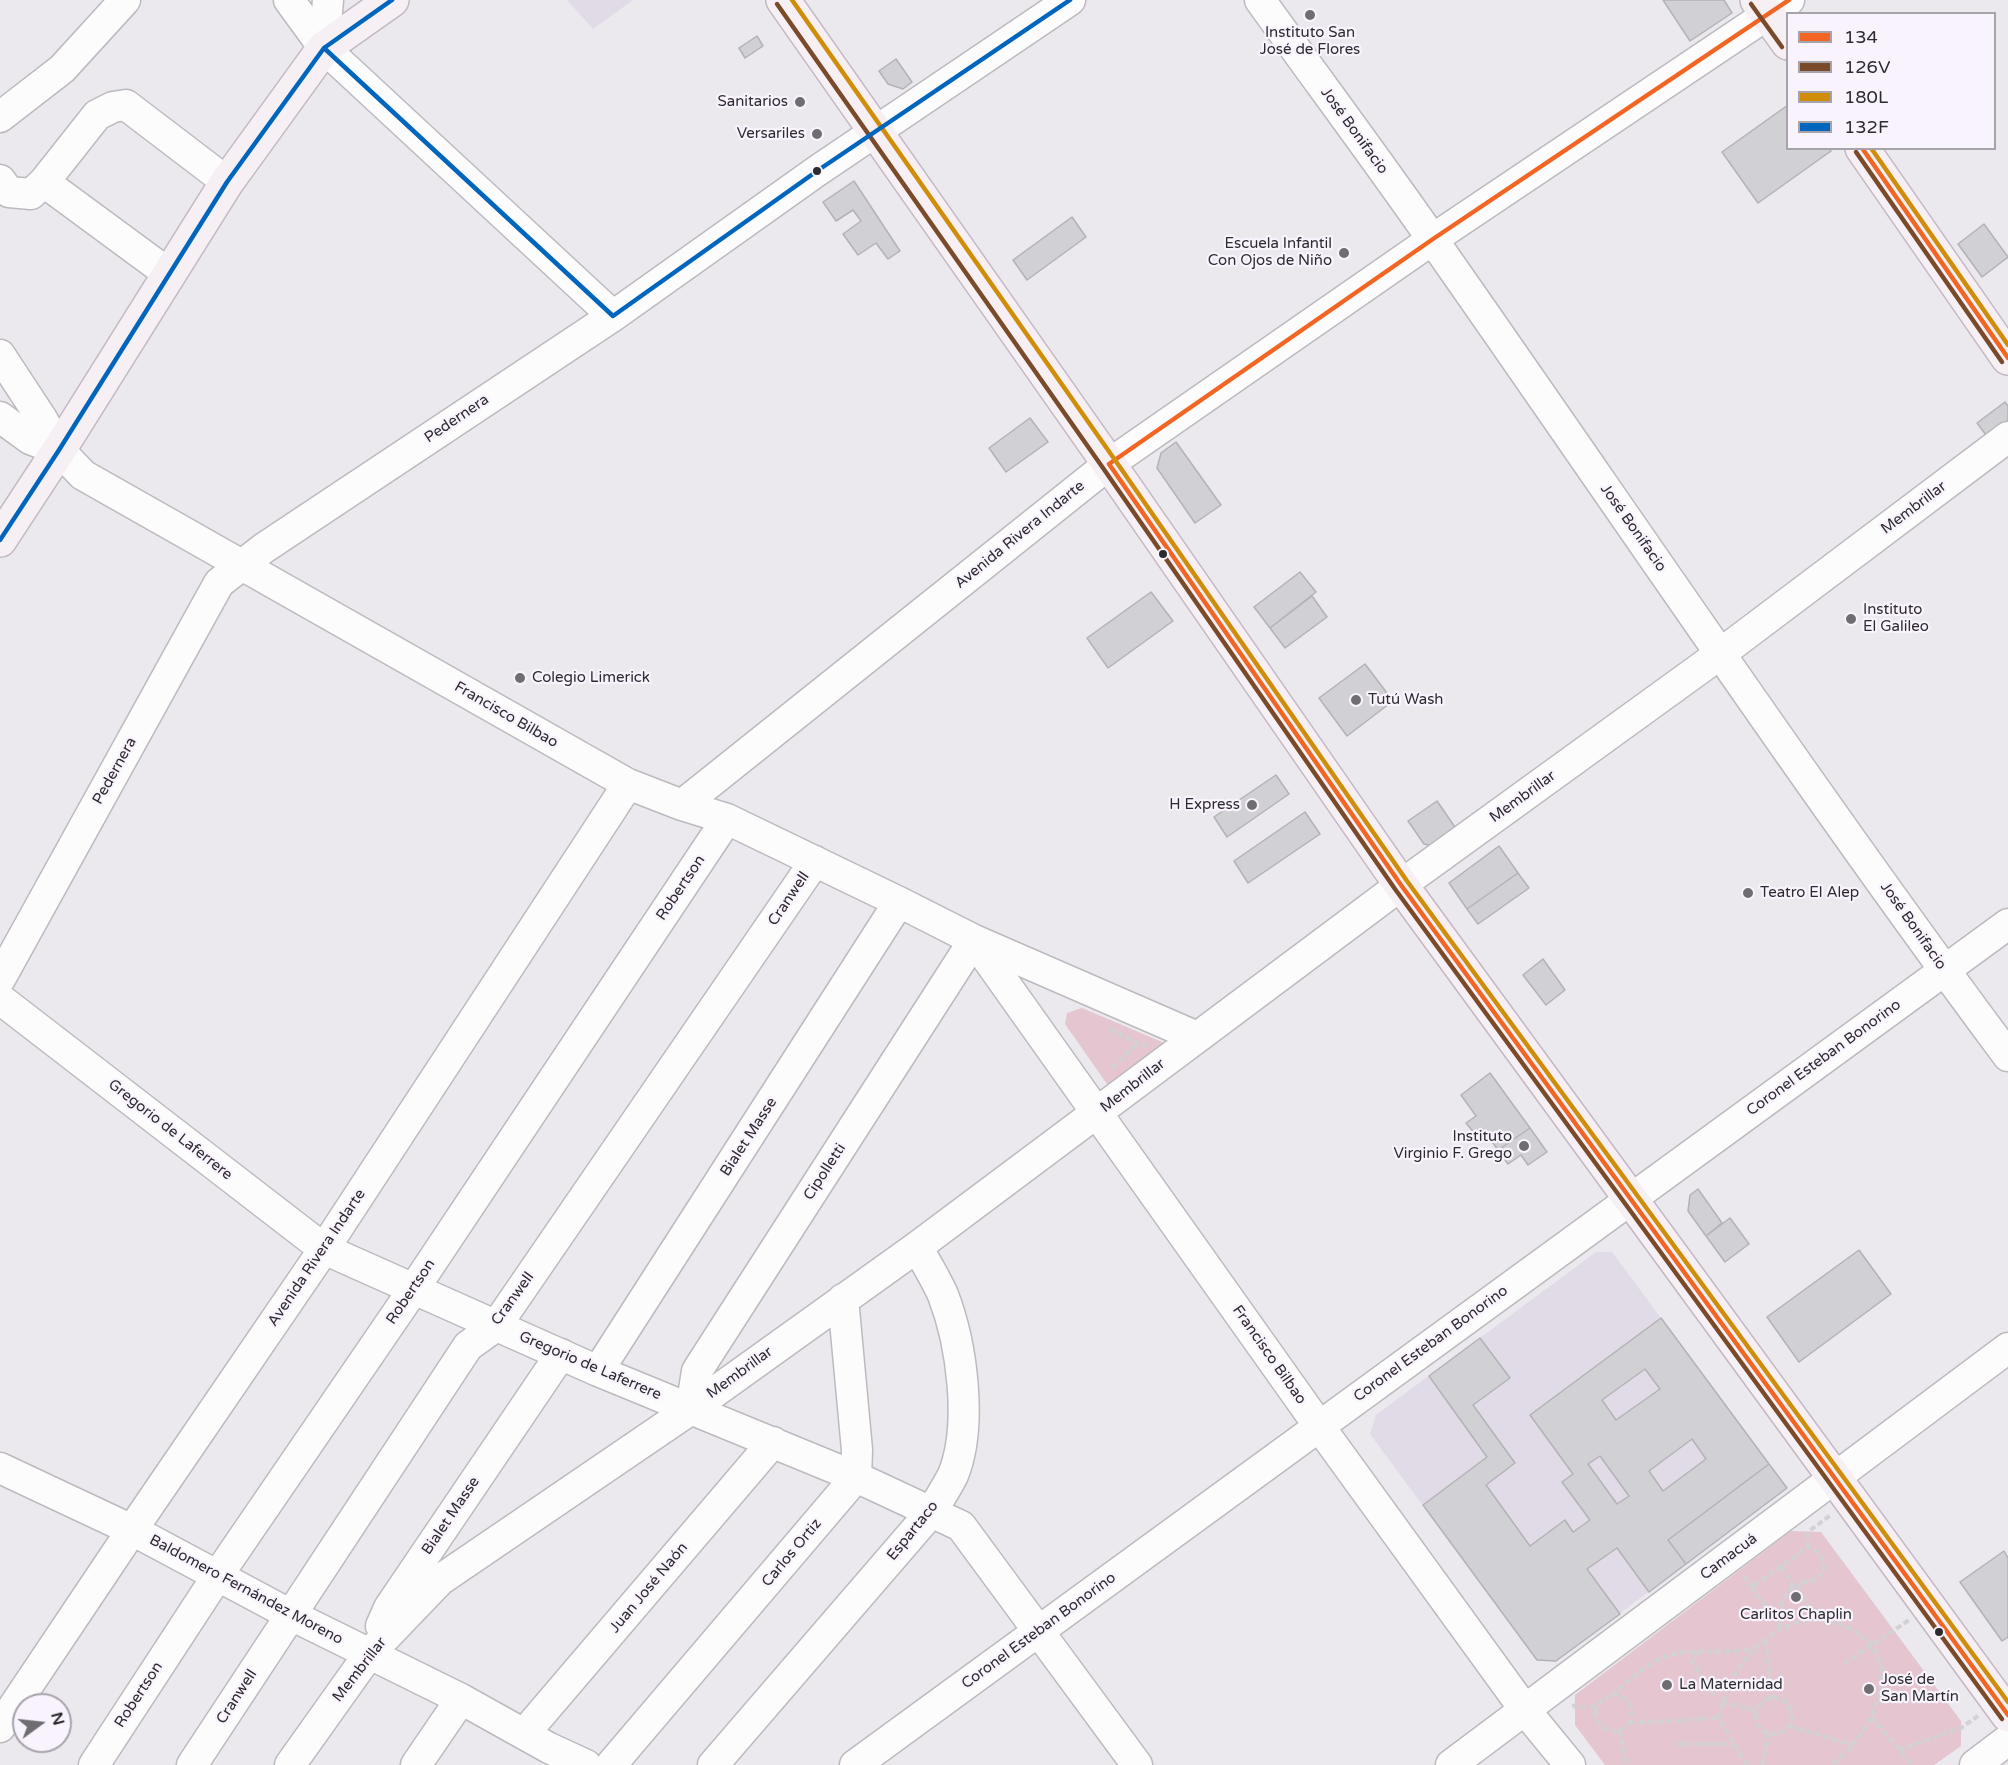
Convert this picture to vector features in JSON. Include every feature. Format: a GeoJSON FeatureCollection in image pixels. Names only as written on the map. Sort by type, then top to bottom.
{"type":"FeatureCollection","features":[{"type":"Feature","properties":{"kind":"main road"},"geometry":{"type":"LineString","coordinates":[[0,540],[227,182],[324,48],[392,0]]}},
{"type":"Feature","properties":{"kind":"main road"},"geometry":{"type":"LineString","coordinates":[[783,0],[1401,885],[2008,1715]]}},
{"type":"Feature","properties":{"kind":"main road"},"geometry":{"type":"LineString","coordinates":[[1771,5],[1786,39]]}},
{"type":"Feature","properties":{"kind":"main road"},"geometry":{"type":"LineString","coordinates":[[1863,150],[2008,358]]}},
{"type":"Feature","properties":{"kind":"street"},"geometry":{"type":"LineString","coordinates":[[0,117],[62,69],[124,0]]}},
{"type":"Feature","properties":{"kind":"street"},"geometry":{"type":"LineString","coordinates":[[289,0],[324,48],[613,316]]}},
{"type":"Feature","properties":{"kind":"street"},"geometry":{"type":"LineString","coordinates":[[324,48],[328,0]]}},
{"type":"Feature","properties":{"kind":"street","name":"Pedernera"},"geometry":{"type":"LineString","coordinates":[[0,979],[219,583],[264,548],[613,316],[875,130],[1070,0]]}},
{"type":"Feature","properties":{"kind":"street","name":"José Bonifacio"},"geometry":{"type":"LineString","coordinates":[[1260,0],[1432,239],[1720,654],[2008,1056]]}},
{"type":"Feature","properties":{"kind":"street","name":"Avenida Rivera Indarte"},"geometry":{"type":"LineString","coordinates":[[682,805],[1109,464],[1771,5]]}},
{"type":"Feature","properties":{"kind":"street"},"geometry":{"type":"LineString","coordinates":[[0,180],[9,192],[31,194],[45,182],[97,115],[113,107],[126,105],[227,182]]}},
{"type":"Feature","properties":{"kind":"street"},"geometry":{"type":"LineString","coordinates":[[45,182],[169,274]]}},
{"type":"Feature","properties":{"kind":"street"},"geometry":{"type":"LineString","coordinates":[[0,355],[42,419],[59,450]]}},
{"type":"Feature","properties":{"kind":"street"},"geometry":{"type":"LineString","coordinates":[[0,375],[26,394]]}},
{"type":"Feature","properties":{"kind":"street"},"geometry":{"type":"LineString","coordinates":[[0,417],[30,439],[59,450]]}},
{"type":"Feature","properties":{"kind":"street","name":"Membrillar"},"geometry":{"type":"LineString","coordinates":[[290,1765],[369,1654],[440,1580],[691,1409],[917,1247],[1401,885],[1720,654],[2008,437]]}},
{"type":"Feature","properties":{"kind":"street","name":"Francisco Bilbao"},"geometry":{"type":"LineString","coordinates":[[59,450],[83,475],[628,784],[727,819],[974,940],[1197,1037]]}},
{"type":"Feature","properties":{"kind":"street","name":"Avenida Rivera Indarte"},"geometry":{"type":"LineString","coordinates":[[0,1727],[324,1249],[628,784]]}},
{"type":"Feature","properties":{"kind":"street","name":"Robertson"},"geometry":{"type":"LineString","coordinates":[[94,1765],[218,1575],[413,1290],[727,819]]}},
{"type":"Feature","properties":{"kind":"street","name":"Cranwell"},"geometry":{"type":"LineString","coordinates":[[192,1765],[468,1346],[496,1326],[815,861]]}},
{"type":"Feature","properties":{"kind":"street","name":"Bialet Masse"},"geometry":{"type":"LineString","coordinates":[[598,1371],[899,902]]}},
{"type":"Feature","properties":{"kind":"street","name":"Coronel Esteban Bonorino"},"geometry":{"type":"LineString","coordinates":[[855,1765],[2008,924]]}},
{"type":"Feature","properties":{"kind":"street","name":"Francisco Bilbao"},"geometry":{"type":"LineString","coordinates":[[974,940],[1319,1426],[1525,1710],[1570,1765]]}},
{"type":"Feature","properties":{"kind":"street","name":"Cipolletti"},"geometry":{"type":"LineString","coordinates":[[691,1409],[697,1371],[974,940]]}},
{"type":"Feature","properties":{"kind":"street","name":"Gregorio de Laferrere"},"geometry":{"type":"LineString","coordinates":[[0,999],[324,1249],[598,1371],[856,1477],[961,1526],[1137,1765]]}},
{"type":"Feature","properties":{"kind":"street","name":"Espartaco"},"geometry":{"type":"LineString","coordinates":[[713,1765],[932,1511],[953,1475],[963,1436],[960,1362],[953,1328],[942,1294],[917,1247]]}},
{"type":"Feature","properties":{"kind":"street"},"geometry":{"type":"LineString","coordinates":[[843,1299],[857,1450],[856,1477]]}},
{"type":"Feature","properties":{"kind":"street","name":"Camacuá"},"geometry":{"type":"LineString","coordinates":[[1451,1765],[2008,1348]]}},
{"type":"Feature","properties":{"kind":"street","name":"Bialet Masse"},"geometry":{"type":"LineString","coordinates":[[369,1654],[389,1608],[561,1354]]}},
{"type":"Feature","properties":{"kind":"street","name":"Juan José Naón"},"geometry":{"type":"LineString","coordinates":[[537,1749],[773,1442]]}},
{"type":"Feature","properties":{"kind":"street","name":"Baldomero Fernández Moreno"},"geometry":{"type":"LineString","coordinates":[[0,1468],[132,1530],[291,1616],[461,1699],[537,1749],[586,1765]]}},
{"type":"Feature","properties":{"kind":"street","name":"Carlos Ortiz"},"geometry":{"type":"LineString","coordinates":[[611,1765],[856,1477]]}},
{"type":"Feature","properties":{"kind":"street"},"geometry":{"type":"LineString","coordinates":[[417,1765],[461,1699]]}},
{"type":"Feature","properties":{"kind":"street"},"geometry":{"type":"LineString","coordinates":[[1975,1765],[2008,1740]]}},
{"type":"Feature","properties":{"kind":"path"},"geometry":{"type":"LineString","coordinates":[[1808,1532],[1808,1547]]}},
{"type":"Feature","properties":{"kind":"path"},"geometry":{"type":"LineString","coordinates":[[1781,1629],[1752,1587],[1808,1547]]}},
{"type":"Feature","properties":{"kind":"path"},"geometry":{"type":"LineString","coordinates":[[1797,1590],[1801,1582],[1812,1582],[1818,1579],[1824,1569],[1819,1552],[1808,1547]]}},
{"type":"Feature","properties":{"kind":"path"},"geometry":{"type":"LineString","coordinates":[[1781,1566],[1806,1604],[1825,1620],[1863,1636],[1877,1656],[1881,1675],[1880,1695],[1872,1718],[1853,1746],[1831,1765]]}},
{"type":"Feature","properties":{"kind":"path"},"geometry":{"type":"LineString","coordinates":[[1781,1629],[1778,1613],[1785,1595],[1794,1585]]}},
{"type":"Feature","properties":{"kind":"path"},"geometry":{"type":"LineString","coordinates":[[1744,1765],[1719,1718],[1722,1702],[1735,1673],[1749,1654],[1781,1629],[1804,1619],[1825,1620]]}},
{"type":"Feature","properties":{"kind":"path"},"geometry":{"type":"LineString","coordinates":[[1844,1664],[1894,1630]]}},
{"type":"Feature","properties":{"kind":"path"},"geometry":{"type":"LineString","coordinates":[[1766,1639],[1772,1698]]}},
{"type":"Feature","properties":{"kind":"path"},"geometry":{"type":"LineString","coordinates":[[1719,1718],[1629,1723],[1620,1730],[1609,1730],[1600,1723],[1597,1712],[1601,1701],[1657,1660],[1676,1654],[1738,1652],[1756,1648]]}},
{"type":"Feature","properties":{"kind":"path"},"geometry":{"type":"LineString","coordinates":[[1699,1652],[1691,1661],[1714,1695]]}},
{"type":"Feature","properties":{"kind":"path"},"geometry":{"type":"LineString","coordinates":[[1612,1695],[1618,1695],[1629,1702],[1632,1712],[1629,1723]]}},
{"type":"Feature","properties":{"kind":"path"},"geometry":{"type":"LineString","coordinates":[[1772,1698],[1782,1700],[1787,1704],[1792,1714],[1789,1726],[1781,1733],[1769,1734],[1759,1728],[1756,1722],[1756,1710],[1764,1701],[1772,1698]]}},
{"type":"Feature","properties":{"kind":"path"},"geometry":{"type":"LineString","coordinates":[[1722,1702],[1756,1710]]}},
{"type":"Feature","properties":{"kind":"path"},"geometry":{"type":"LineString","coordinates":[[1575,1707],[1598,1706]]}},
{"type":"Feature","properties":{"kind":"path"},"geometry":{"type":"LineString","coordinates":[[1872,1718],[1912,1765]]}},
{"type":"Feature","properties":{"kind":"path"},"geometry":{"type":"LineString","coordinates":[[1789,1726],[1853,1746]]}},
{"type":"Feature","properties":{"kind":"path"},"geometry":{"type":"LineString","coordinates":[[1899,1750],[1961,1728]]}},
{"type":"Feature","properties":{"kind":"path"},"geometry":{"type":"LineString","coordinates":[[1620,1730],[1626,1765]]}},
{"type":"Feature","properties":{"kind":"path"},"geometry":{"type":"LineString","coordinates":[[1762,1765],[1769,1734]]}},
{"type":"Feature","properties":{"kind":"path"},"geometry":{"type":"LineString","coordinates":[[1677,1744],[1734,1744]]}},
{"type":"Feature","properties":{"kind":"shaded area"},"geometry":{"type":"Polygon","coordinates":[[[567,0],[633,0],[593,29],[567,0]]]}},
{"type":"Feature","properties":{"kind":"shaded area"},"geometry":{"type":"Polygon","coordinates":[[[1082,1008],[1162,1042],[1167,1052],[1114,1089],[1107,1084],[1065,1024],[1067,1013],[1082,1008]]]}},
{"type":"Feature","properties":{"kind":"shaded area"},"geometry":{"type":"Polygon","coordinates":[[[1596,1252],[1612,1252],[1769,1464],[1668,1540],[1686,1564],[1556,1661],[1537,1660],[1370,1434],[1376,1415],[1596,1252]]]}},
{"type":"Feature","properties":{"kind":"shaded area"},"geometry":{"type":"Polygon","coordinates":[[[1791,1531],[1821,1532],[1961,1721],[1961,1746],[1934,1765],[1605,1765],[1575,1725],[1575,1695],[1791,1531]]]}},
{"type":"Feature","properties":{"kind":"building"},"geometry":{"type":"Polygon","coordinates":[[[1663,0],[1724,0],[1732,13],[1690,41],[1663,0]]]}},
{"type":"Feature","properties":{"kind":"building"},"geometry":{"type":"Polygon","coordinates":[[[757,36],[763,46],[745,58],[739,48],[757,36]]]}},
{"type":"Feature","properties":{"kind":"building"},"geometry":{"type":"Polygon","coordinates":[[[896,59],[912,82],[903,89],[888,84],[879,71],[896,59]]]}},
{"type":"Feature","properties":{"kind":"building"},"geometry":{"type":"Polygon","coordinates":[[[1786,106],[1786,150],[1831,151],[1758,203],[1722,152],[1786,106]]]}},
{"type":"Feature","properties":{"kind":"building"},"geometry":{"type":"Polygon","coordinates":[[[854,181],[900,251],[888,259],[876,243],[858,255],[843,234],[861,221],[853,210],[836,221],[823,202],[854,181]]]}},
{"type":"Feature","properties":{"kind":"building"},"geometry":{"type":"Polygon","coordinates":[[[1072,217],[1086,237],[1027,280],[1013,260],[1072,217]]]}},
{"type":"Feature","properties":{"kind":"building"},"geometry":{"type":"Polygon","coordinates":[[[1984,224],[2008,257],[1982,277],[1958,244],[1984,224]]]}},
{"type":"Feature","properties":{"kind":"building"},"geometry":{"type":"Polygon","coordinates":[[[2005,402],[2008,406],[2008,420],[1986,435],[1977,423],[2005,402]]]}},
{"type":"Feature","properties":{"kind":"building"},"geometry":{"type":"Polygon","coordinates":[[[1030,418],[1048,442],[1006,472],[989,448],[1030,418]]]}},
{"type":"Feature","properties":{"kind":"building"},"geometry":{"type":"Polygon","coordinates":[[[1176,442],[1221,505],[1195,523],[1157,468],[1161,453],[1176,442]]]}},
{"type":"Feature","properties":{"kind":"building"},"geometry":{"type":"Polygon","coordinates":[[[1300,572],[1316,592],[1270,628],[1254,607],[1300,572]]]}},
{"type":"Feature","properties":{"kind":"building"},"geometry":{"type":"Polygon","coordinates":[[[1151,592],[1173,621],[1108,668],[1087,638],[1151,592]]]}},
{"type":"Feature","properties":{"kind":"building"},"geometry":{"type":"Polygon","coordinates":[[[1312,596],[1327,617],[1285,648],[1270,628],[1312,596]]]}},
{"type":"Feature","properties":{"kind":"building","name":"Tutú Wash"},"geometry":{"type":"Polygon","coordinates":[[[1365,664],[1393,701],[1347,736],[1319,698],[1365,664]]]}},
{"type":"Feature","properties":{"kind":"building","name":"H Express"},"geometry":{"type":"Polygon","coordinates":[[[1276,775],[1289,794],[1227,837],[1214,817],[1276,775]]]}},
{"type":"Feature","properties":{"kind":"building"},"geometry":{"type":"Polygon","coordinates":[[[1437,801],[1459,833],[1438,847],[1424,844],[1408,821],[1437,801]]]}},
{"type":"Feature","properties":{"kind":"building"},"geometry":{"type":"Polygon","coordinates":[[[1305,812],[1320,834],[1248,883],[1234,861],[1305,812]]]}},
{"type":"Feature","properties":{"kind":"building"},"geometry":{"type":"Polygon","coordinates":[[[1499,846],[1518,873],[1467,909],[1449,883],[1499,846]]]}},
{"type":"Feature","properties":{"kind":"building"},"geometry":{"type":"Polygon","coordinates":[[[1518,873],[1529,888],[1478,924],[1467,909],[1518,873]]]}},
{"type":"Feature","properties":{"kind":"building"},"geometry":{"type":"Polygon","coordinates":[[[1543,959],[1565,990],[1546,1005],[1523,975],[1543,959]]]}},
{"type":"Feature","properties":{"kind":"building"},"geometry":{"type":"Polygon","coordinates":[[[1490,1073],[1530,1128],[1498,1150],[1483,1129],[1475,1134],[1466,1123],[1476,1116],[1461,1095],[1490,1073]]]}},
{"type":"Feature","properties":{"kind":"building"},"geometry":{"type":"Polygon","coordinates":[[[1530,1128],[1547,1152],[1528,1165],[1521,1155],[1508,1164],[1498,1150],[1530,1128]]]}},
{"type":"Feature","properties":{"kind":"building"},"geometry":{"type":"Polygon","coordinates":[[[1698,1189],[1722,1223],[1706,1236],[1688,1211],[1690,1195],[1698,1189]]]}},
{"type":"Feature","properties":{"kind":"building"},"geometry":{"type":"Polygon","coordinates":[[[1730,1218],[1749,1244],[1725,1262],[1706,1236],[1730,1218]]]}},
{"type":"Feature","properties":{"kind":"building"},"geometry":{"type":"Polygon","coordinates":[[[1859,1250],[1891,1294],[1799,1362],[1767,1317],[1859,1250]]]}},
{"type":"Feature","properties":{"kind":"building"},"geometry":{"type":"Polygon","coordinates":[[[1661,1318],[1769,1464],[1668,1540],[1686,1564],[1649,1592],[1617,1548],[1587,1569],[1620,1614],[1556,1661],[1537,1660],[1423,1505],[1487,1457],[1429,1376],[1480,1338],[1510,1378],[1473,1405],[1515,1463],[1486,1485],[1530,1546],[1565,1520],[1573,1532],[1590,1520],[1562,1482],[1573,1474],[1530,1415],[1661,1318]],[[1645,1369],[1602,1400],[1616,1420],[1660,1389],[1645,1369]],[[1692,1439],[1649,1471],[1663,1491],[1706,1459],[1692,1439]],[[1600,1456],[1588,1464],[1617,1504],[1629,1496],[1600,1456]]]}},
{"type":"Feature","properties":{"kind":"building"},"geometry":{"type":"Polygon","coordinates":[[[1769,1464],[1787,1488],[1686,1564],[1668,1540],[1769,1464]]]}},
{"type":"Feature","properties":{"kind":"building"},"geometry":{"type":"Polygon","coordinates":[[[2004,1551],[2008,1558],[2008,1637],[2002,1641],[1960,1582],[2004,1551]]]}},
{"type":"Feature","properties":{"kind":"transit line","name":"132F"},"geometry":{"type":"LineString","coordinates":[[0,540],[227,182],[324,48],[392,0]]}},
{"type":"Feature","properties":{"kind":"transit line","name":"180L"},"geometry":{"type":"LineString","coordinates":[[792,0],[1407,881],[2008,1702]]}},
{"type":"Feature","properties":{"kind":"transit line","name":"132F"},"geometry":{"type":"LineString","coordinates":[[324,48],[613,316],[817,171],[1070,0]]}},
{"type":"Feature","properties":{"kind":"transit line","name":"134"},"geometry":{"type":"LineString","coordinates":[[1789,0],[1433,239],[1109,464],[1401,885],[2008,1715]]}},
{"type":"Feature","properties":{"kind":"transit line","name":"126V"},"geometry":{"type":"LineString","coordinates":[[777,4],[1395,889],[2002,1719]]}},
{"type":"Feature","properties":{"kind":"transit line","name":"126V"},"geometry":{"type":"LineString","coordinates":[[1751,4],[1782,47]]}},
{"type":"Feature","properties":{"kind":"transit line","name":"134"},"geometry":{"type":"LineString","coordinates":[[1863,150],[2008,358]]}},
{"type":"Feature","properties":{"kind":"transit line","name":"180L"},"geometry":{"type":"LineString","coordinates":[[1872,150],[2008,345]]}},
{"type":"Feature","properties":{"kind":"transit line","name":"126V"},"geometry":{"type":"LineString","coordinates":[[1856,152],[2002,362]]}},
{"type":"Feature","properties":{"kind":"place","name":"Instituto San José de Flores"},"geometry":{"type":"Point","coordinates":[1310,15]}},
{"type":"Feature","properties":{"kind":"place","name":"Sanitarios"},"geometry":{"type":"Point","coordinates":[800,102]}},
{"type":"Feature","properties":{"kind":"place","name":"Versariles"},"geometry":{"type":"Point","coordinates":[817,134]}},
{"type":"Feature","properties":{"kind":"place","name":"Escuela Infantil Con Ojos de Niño"},"geometry":{"type":"Point","coordinates":[1344,253]}},
{"type":"Feature","properties":{"kind":"place","name":"Instituto El Galileo"},"geometry":{"type":"Point","coordinates":[1851,619]}},
{"type":"Feature","properties":{"kind":"place","name":"Colegio Limerick"},"geometry":{"type":"Point","coordinates":[520,678]}},
{"type":"Feature","properties":{"kind":"place","name":"Tutú Wash"},"geometry":{"type":"Point","coordinates":[1356,700]}},
{"type":"Feature","properties":{"kind":"place","name":"H Express"},"geometry":{"type":"Point","coordinates":[1252,805]}},
{"type":"Feature","properties":{"kind":"place","name":"Teatro El Alep"},"geometry":{"type":"Point","coordinates":[1748,893]}},
{"type":"Feature","properties":{"kind":"place","name":"Instituto Virginio F. Grego"},"geometry":{"type":"Point","coordinates":[1524,1146]}},
{"type":"Feature","properties":{"kind":"place","name":"Carlitos Chaplin"},"geometry":{"type":"Point","coordinates":[1796,1597]}},
{"type":"Feature","properties":{"kind":"place","name":"La Maternidad"},"geometry":{"type":"Point","coordinates":[1667,1685]}},
{"type":"Feature","properties":{"kind":"place","name":"José de San Martín"},"geometry":{"type":"Point","coordinates":[1869,1689]}}]}
